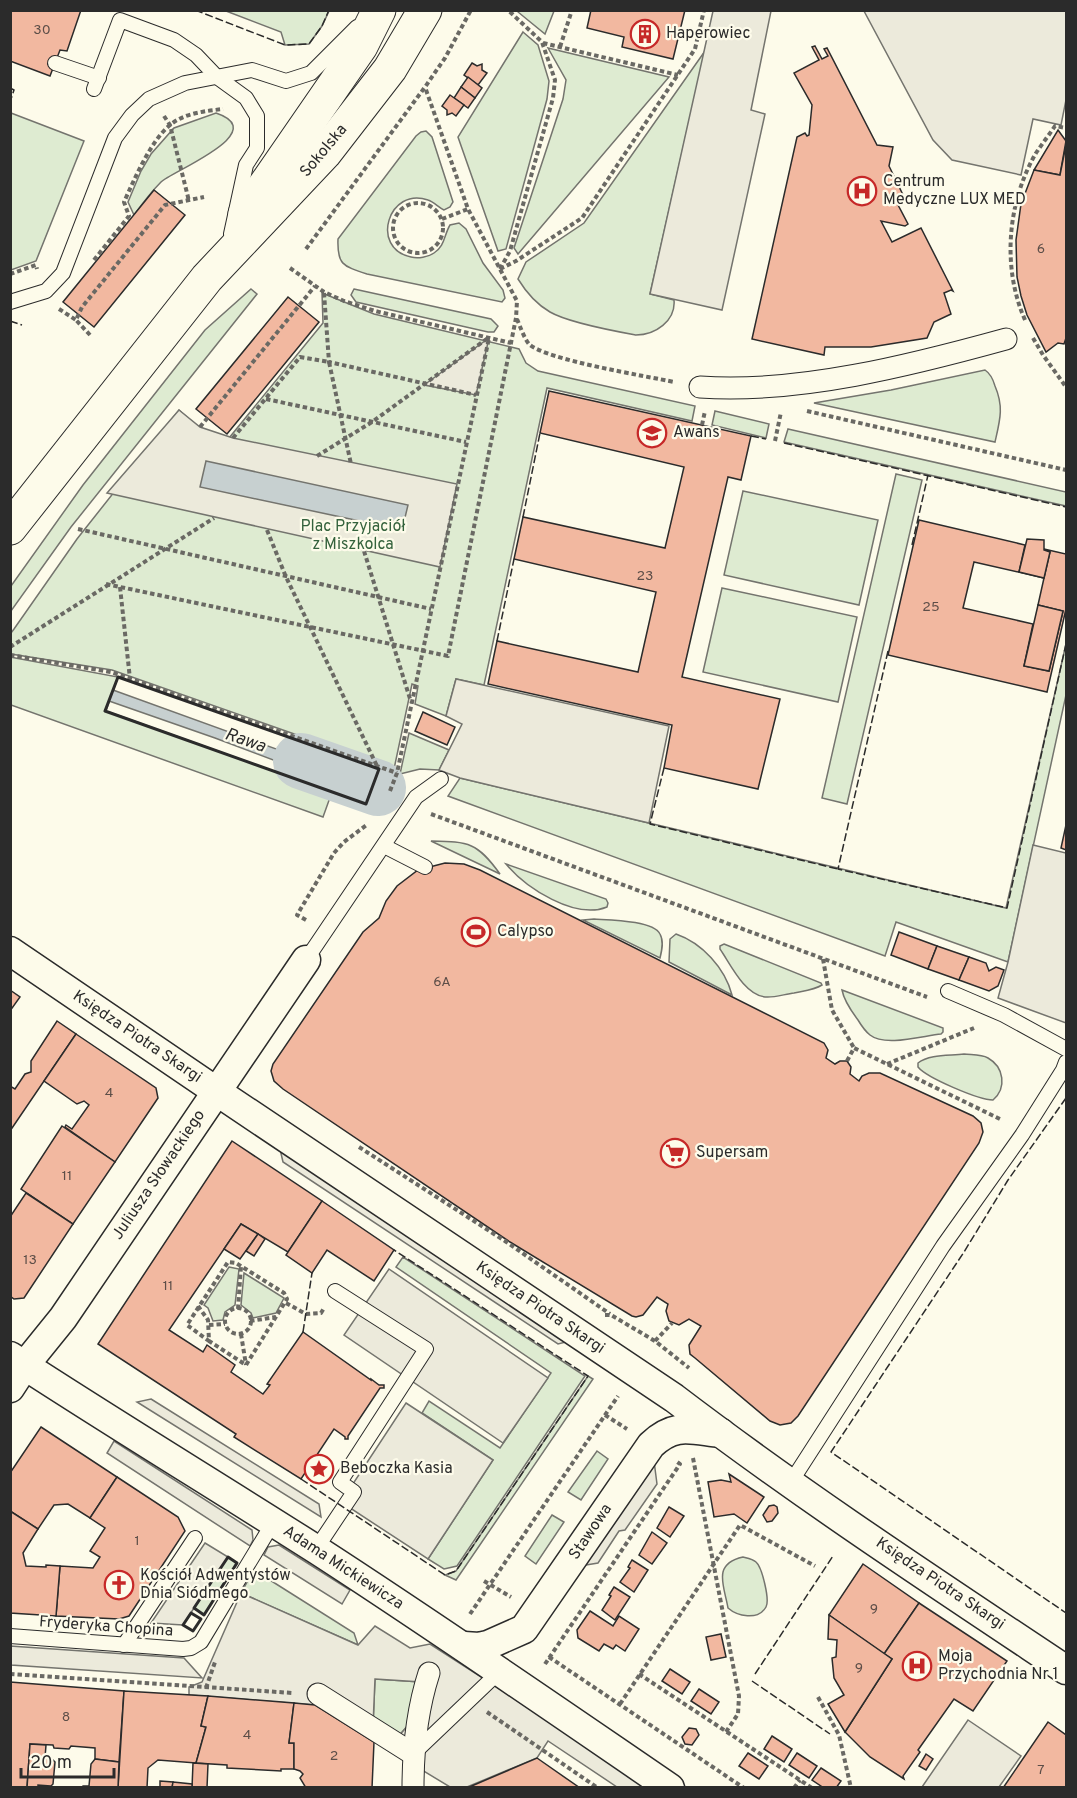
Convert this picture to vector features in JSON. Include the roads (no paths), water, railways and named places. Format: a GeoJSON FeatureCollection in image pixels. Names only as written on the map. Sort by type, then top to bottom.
{"type":"FeatureCollection","features":[{"type":"Feature","properties":{"kind":"street","name":"Sokolska"},"geometry":{"type":"LineString","coordinates":[[207,278],[231,234],[361,46],[377,10]]}},
{"type":"Feature","properties":{"kind":"street","name":"Sokolska"},"geometry":{"type":"LineString","coordinates":[[10,528],[207,278],[325,153],[390,69],[425,10]]}},
{"type":"Feature","properties":{"kind":"street"},"geometry":{"type":"LineString","coordinates":[[700,387],[750,389],[828,379],[930,360],[1006,339]]}},
{"type":"Feature","properties":{"kind":"street","name":"Księdza Piotra Skargi"},"geometry":{"type":"LineString","coordinates":[[10,951],[654,1384],[791,1482],[1066,1670]]}},
{"type":"Feature","properties":{"kind":"street","name":"Juliusza Słowackiego"},"geometry":{"type":"LineString","coordinates":[[15,1370],[63,1318],[306,960]]}},
{"type":"Feature","properties":{"kind":"street","name":"Adama Mickiewicza"},"geometry":{"type":"LineString","coordinates":[[15,1370],[80,1402],[316,1549],[464,1646],[670,1788]]}},
{"type":"Feature","properties":{"kind":"street","name":"Stawowa"},"geometry":{"type":"LineString","coordinates":[[464,1646],[488,1645],[524,1629],[651,1445],[663,1433],[687,1429],[721,1433]]}},
{"type":"Feature","properties":{"kind":"street"},"geometry":{"type":"LineString","coordinates":[[413,1788],[413,1754],[422,1697],[429,1673]]}},
{"type":"Feature","properties":{"kind":"street"},"geometry":{"type":"LineString","coordinates":[[318,1694],[413,1754]]}},
{"type":"Feature","properties":{"kind":"lane"},"geometry":{"type":"LineString","coordinates":[[10,302],[46,291],[63,273],[115,138],[132,115],[149,99],[185,83],[252,70],[286,81],[311,73],[377,10]]}},
{"type":"Feature","properties":{"kind":"lane"},"geometry":{"type":"LineString","coordinates":[[55,63],[97,84],[120,20],[174,40],[196,55],[217,77],[246,98],[257,116],[257,148],[246,165],[231,234]]}},
{"type":"Feature","properties":{"kind":"lane"},"geometry":{"type":"LineString","coordinates":[[306,960],[410,806],[422,792],[441,779]]}},
{"type":"Feature","properties":{"kind":"lane"},"geometry":{"type":"LineString","coordinates":[[384,846],[425,867]]}},
{"type":"Feature","properties":{"kind":"lane"},"geometry":{"type":"LineString","coordinates":[[948,992],[1004,1015],[1066,1049]]}},
{"type":"Feature","properties":{"kind":"lane"},"geometry":{"type":"LineString","coordinates":[[791,1482],[943,1246],[1022,1135],[1066,1062]]}},
{"type":"Feature","properties":{"kind":"lane"},"geometry":{"type":"LineString","coordinates":[[316,1549],[354,1492],[340,1482],[426,1349],[335,1291]]}},
{"type":"Feature","properties":{"kind":"lane","name":"Fryderyka Chopina"},"geometry":{"type":"LineString","coordinates":[[10,1636],[183,1649],[197,1646],[273,1523]]}},
{"type":"Feature","properties":{"kind":"lane"},"geometry":{"type":"LineString","coordinates":[[124,1645],[195,1538]]}},
{"type":"Feature","properties":{"kind":"lane"},"geometry":{"type":"LineString","coordinates":[[413,1754],[500,1671]]}},
{"type":"Feature","properties":{"kind":"water"},"geometry":{"type":"Polygon","coordinates":[[[206,461],[408,505],[402,530],[200,487],[206,461]]]}},
{"type":"Feature","properties":{"kind":"water"},"geometry":{"type":"Polygon","coordinates":[[[113,690],[373,784],[369,796],[109,701],[113,690]]]}},
{"type":"Feature","properties":{"kind":"waterway","name":"Rawa"},"geometry":{"type":"LineString","coordinates":[[301,761],[378,788]]}},
{"type":"Feature","properties":{"kind":"place","name":"Haperowiec"},"geometry":{"type":"Point","coordinates":[645,34]}},
{"type":"Feature","properties":{"kind":"place","name":"Centrum Medyczne LUX MED"},"geometry":{"type":"Point","coordinates":[862,191]}},
{"type":"Feature","properties":{"kind":"place","name":"Awans"},"geometry":{"type":"Point","coordinates":[652,433]}},
{"type":"Feature","properties":{"kind":"place","name":"Calypso"},"geometry":{"type":"Point","coordinates":[476,932]}},
{"type":"Feature","properties":{"kind":"place","name":"Supersam"},"geometry":{"type":"Point","coordinates":[675,1153]}},
{"type":"Feature","properties":{"kind":"place","name":"Beboczka Kasia"},"geometry":{"type":"Point","coordinates":[319,1469]}},
{"type":"Feature","properties":{"kind":"place","name":"Kościół Adwentystów Dnia Siódmego"},"geometry":{"type":"Point","coordinates":[119,1585]}},
{"type":"Feature","properties":{"kind":"place","name":"Moja Przychodnia Nr 1"},"geometry":{"type":"Point","coordinates":[917,1666]}},
{"type":"Feature","properties":{"kind":"park label","name":"Plac Przyjaciół z Miszkolca"},"geometry":{"type":"Point","coordinates":[353,536]}}]}
